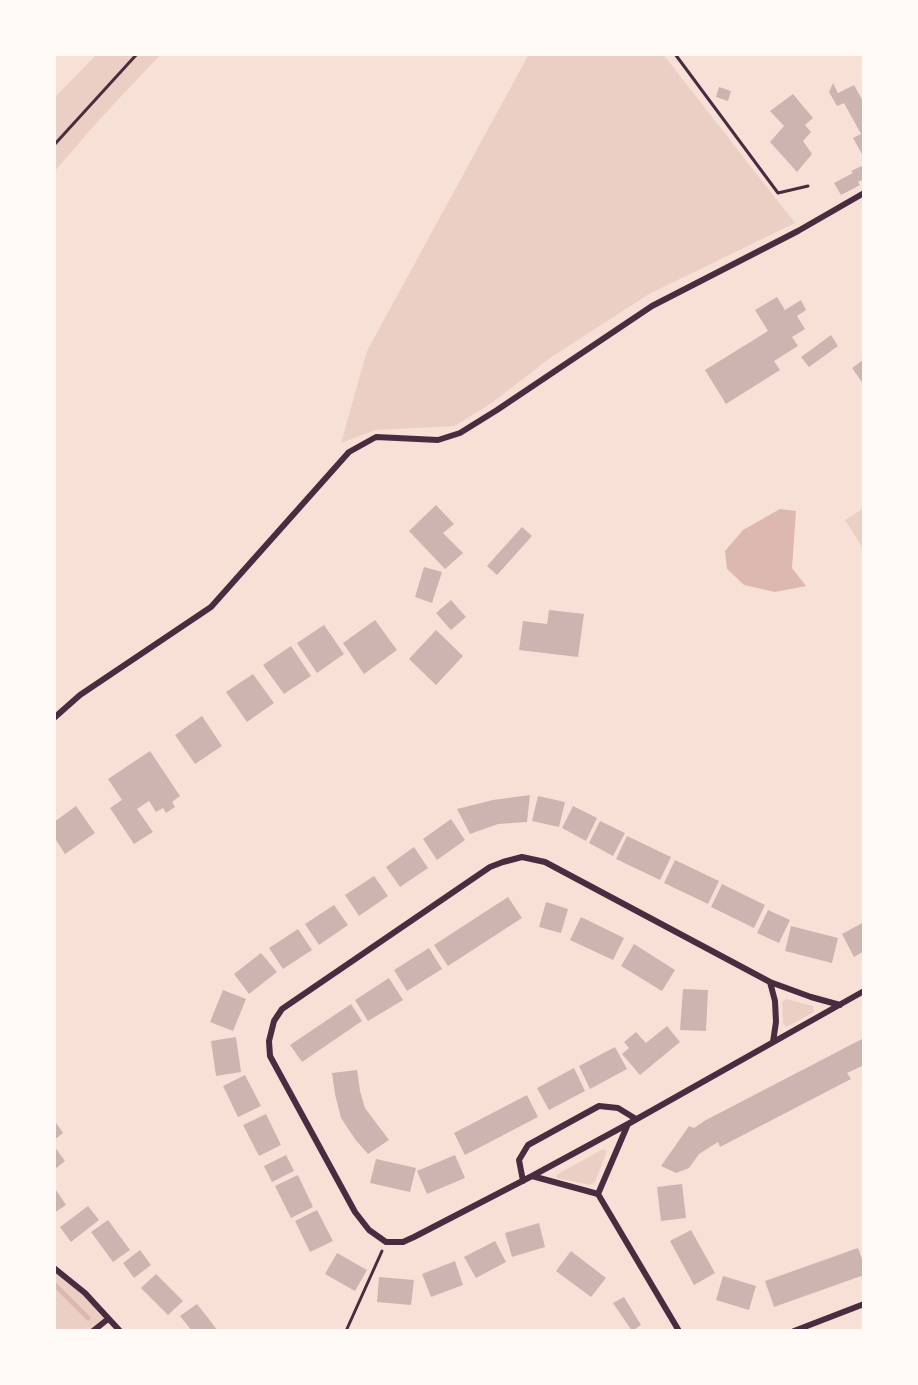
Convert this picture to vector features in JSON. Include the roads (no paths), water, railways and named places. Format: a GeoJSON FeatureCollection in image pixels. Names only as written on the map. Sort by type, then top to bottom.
{"type":"FeatureCollection","features":[{"type":"Feature","properties":{"kind":"street"},"geometry":{"type":"LineString","coordinates":[[54,718],[80,695],[211,607],[349,452],[376,437],[438,440],[460,433],[652,306],[798,231],[864,193]]}},
{"type":"Feature","properties":{"kind":"street"},"geometry":{"type":"LineString","coordinates":[[840,1005],[770,982],[545,862],[522,857],[490,867],[282,1010],[274,1021],[271,1031],[270,1056],[356,1212],[369,1230],[386,1242],[403,1242],[628,1124],[636,1119],[840,1005],[864,991]]}},
{"type":"Feature","properties":{"kind":"street"},"geometry":{"type":"LineString","coordinates":[[770,982],[775,1001],[776,1022],[773,1042]]}},
{"type":"Feature","properties":{"kind":"street"},"geometry":{"type":"LineString","coordinates":[[523,1181],[519,1160],[528,1145],[599,1106],[618,1108],[636,1119]]}},
{"type":"Feature","properties":{"kind":"street"},"geometry":{"type":"LineString","coordinates":[[598,1194],[628,1124]]}},
{"type":"Feature","properties":{"kind":"street"},"geometry":{"type":"LineString","coordinates":[[532,1176],[598,1194],[679,1331]]}},
{"type":"Feature","properties":{"kind":"street"},"geometry":{"type":"LineString","coordinates":[[54,1268],[85,1293],[120,1331]]}},
{"type":"Feature","properties":{"kind":"street"},"geometry":{"type":"LineString","coordinates":[[794,1331],[864,1304]]}},
{"type":"Feature","properties":{"kind":"street"},"geometry":{"type":"LineString","coordinates":[[93,1331],[108,1319]]}},
{"type":"Feature","properties":{"kind":"waterway"},"geometry":{"type":"LineString","coordinates":[[54,1284],[88,1318]]}}]}
